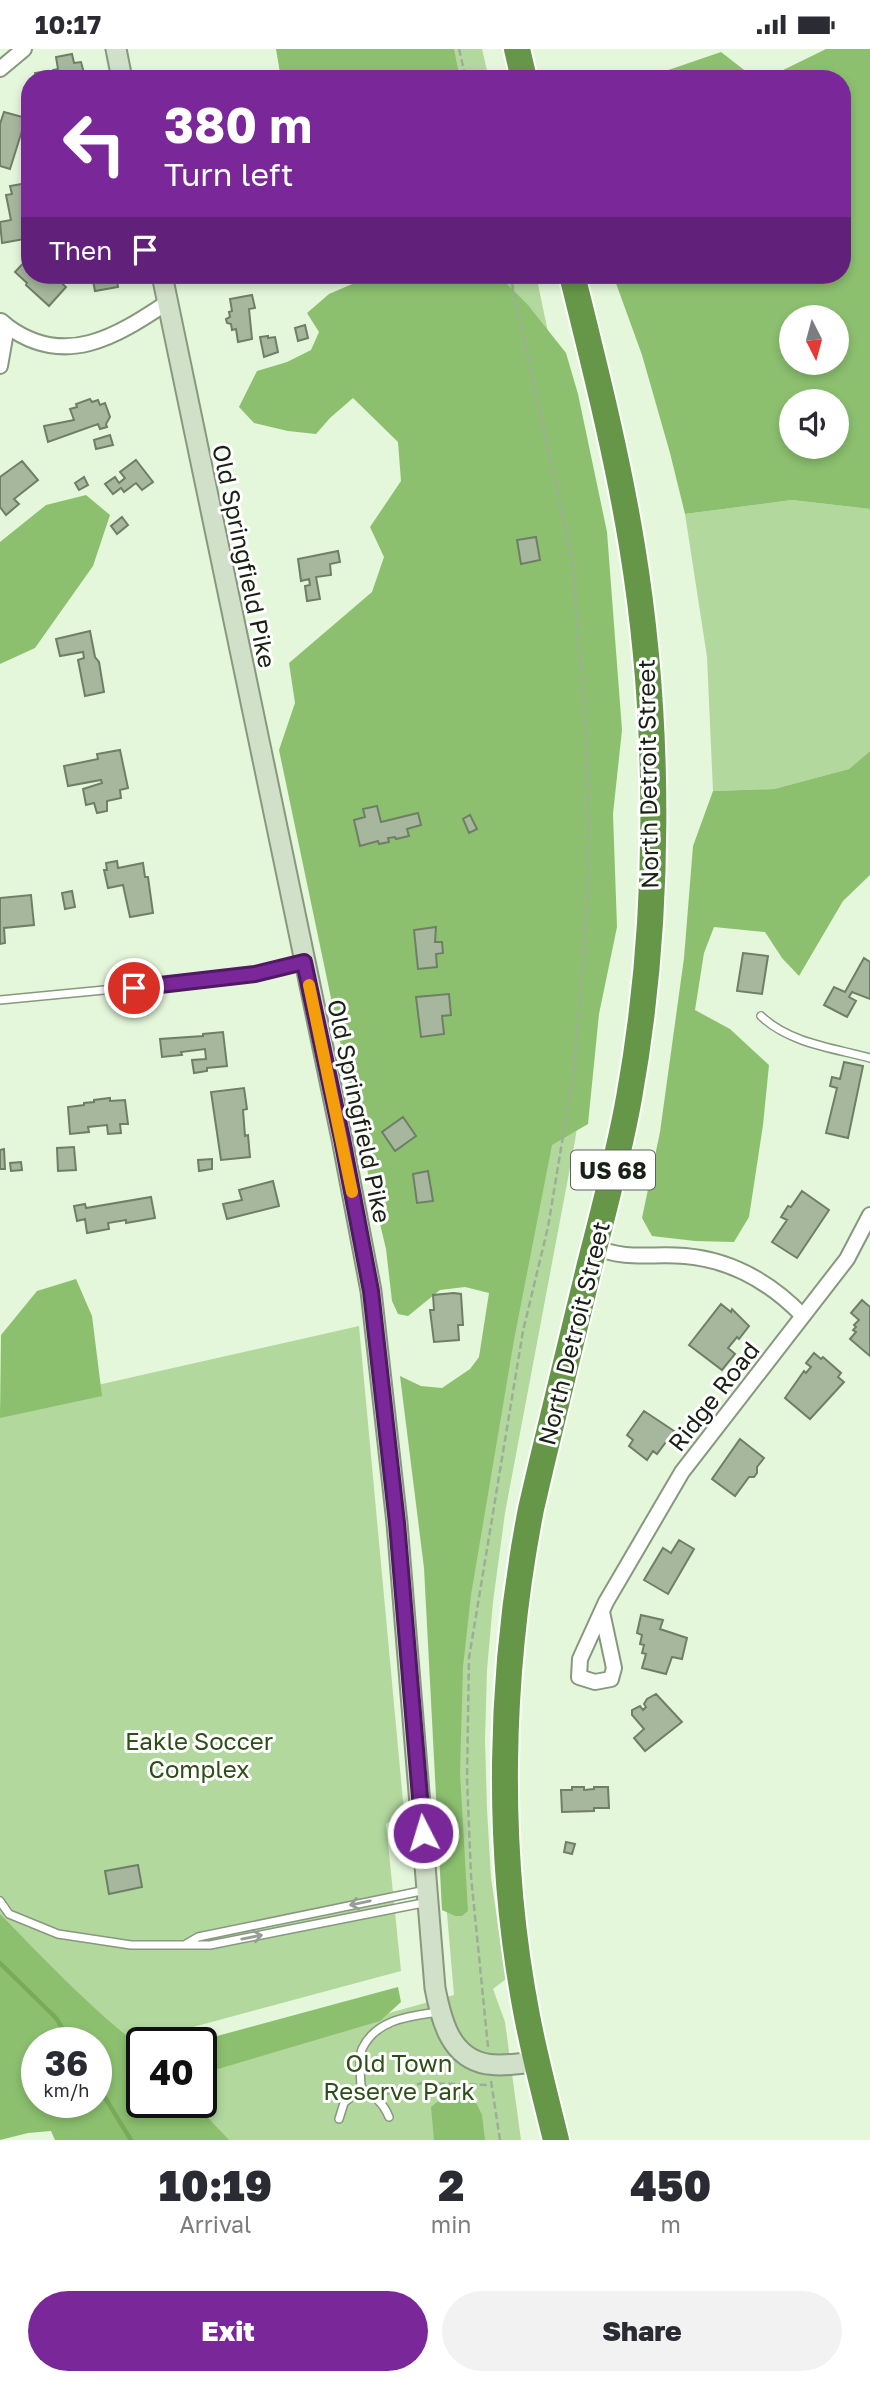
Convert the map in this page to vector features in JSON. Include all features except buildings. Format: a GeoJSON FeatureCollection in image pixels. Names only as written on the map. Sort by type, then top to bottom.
{"type":"FeatureCollection","features":[{"type":"Feature","properties":{"kind":"highway"},"geometry":{"type":"LineString","coordinates":[[517,49],[522,70]]}},
{"type":"Feature","properties":{"kind":"highway","name":"North Detroit Street"},"geometry":{"type":"LineString","coordinates":[[537,2062],[518,1961],[509,1861],[505,1763],[510,1663],[529,1520],[629,1098],[644,985],[651,882],[652,775],[646,666],[632,547],[617,466],[574,284]]}},
{"type":"Feature","properties":{"kind":"highway","name":"US 68"},"geometry":{"type":"LineString","coordinates":[[537,2062],[555,2140]]}},
{"type":"Feature","properties":{"kind":"street"},"geometry":{"type":"LineString","coordinates":[[0,69],[24,49]]}},
{"type":"Feature","properties":{"kind":"street"},"geometry":{"type":"LineString","coordinates":[[116,49],[120,70]]}},
{"type":"Feature","properties":{"kind":"street","name":"Old Springfield Pike"},"geometry":{"type":"LineString","coordinates":[[164,284],[342,1139],[371,1291],[397,1523],[439,2012],[446,2032],[456,2045],[490,2075]]}},
{"type":"Feature","properties":{"kind":"street"},"geometry":{"type":"LineString","coordinates":[[3,323],[25,338],[54,346],[97,342],[126,330],[168,302]]}},
{"type":"Feature","properties":{"kind":"street"},"geometry":{"type":"LineString","coordinates":[[0,366],[3,323]]}},
{"type":"Feature","properties":{"kind":"street","name":"Ridge Road"},"geometry":{"type":"LineString","coordinates":[[602,1612],[682,1472],[847,1259],[870,1215]]}},
{"type":"Feature","properties":{"kind":"street"},"geometry":{"type":"LineString","coordinates":[[594,1247],[627,1257],[685,1256],[724,1264],[758,1278],[778,1292],[803,1316]]}},
{"type":"Feature","properties":{"kind":"street"},"geometry":{"type":"LineString","coordinates":[[490,2075],[537,2062]]}},
{"type":"Feature","properties":{"kind":"lane"},"geometry":{"type":"LineString","coordinates":[[0,1000],[229,978],[304,962]]}},
{"type":"Feature","properties":{"kind":"lane"},"geometry":{"type":"LineString","coordinates":[[761,1017],[772,1027],[798,1038],[870,1058]]}},
{"type":"Feature","properties":{"kind":"lane"},"geometry":{"type":"LineString","coordinates":[[185,1944],[198,1937],[428,1896]]}},
{"type":"Feature","properties":{"kind":"lane"},"geometry":{"type":"LineString","coordinates":[[0,1901],[9,1914],[58,1934],[131,1945],[210,1945],[428,1896]]}},
{"type":"Feature","properties":{"kind":"lane"},"geometry":{"type":"LineString","coordinates":[[339,2119],[344,2103],[361,2088],[361,2050],[377,2029],[403,2017],[439,2012]]}},
{"type":"Feature","properties":{"kind":"lane"},"geometry":{"type":"LineString","coordinates":[[361,2088],[377,2098],[386,2108],[389,2117]]}},
{"type":"Feature","properties":{"kind":"path"},"geometry":{"type":"LineString","coordinates":[[459,49],[464,70]]}},
{"type":"Feature","properties":{"kind":"path"},"geometry":{"type":"LineString","coordinates":[[500,2140],[490,2075],[471,1876],[467,1778],[469,1658],[523,1331],[548,1227],[574,1070],[588,895],[587,745],[573,563],[512,284]]}},
{"type":"Feature","properties":{"kind":"path"},"geometry":{"type":"LineString","coordinates":[[377,2098],[422,2083],[490,2075]]}},
{"type":"Feature","properties":{"kind":"green space"},"geometry":{"type":"Polygon","coordinates":[[[276,49],[454,49],[458,70],[280,70],[276,49]]]}},
{"type":"Feature","properties":{"kind":"green space"},"geometry":{"type":"Polygon","coordinates":[[[434,49],[482,49],[487,70],[439,70],[434,49]]]}},
{"type":"Feature","properties":{"kind":"green space"},"geometry":{"type":"Polygon","coordinates":[[[826,49],[870,49],[870,509],[792,500],[685,514],[642,355],[616,284],[851,284],[851,70],[783,70],[826,49]]]}},
{"type":"Feature","properties":{"kind":"green space"},"geometry":{"type":"Polygon","coordinates":[[[721,52],[744,70],[668,70],[721,52]]]}},
{"type":"Feature","properties":{"kind":"green space"},"geometry":{"type":"Polygon","coordinates":[[[352,284],[507,284],[528,305],[566,353],[578,394],[607,532],[622,730],[613,814],[617,927],[599,1014],[588,1124],[552,1145],[514,1340],[471,1595],[463,1667],[460,1773],[468,1911],[462,1916],[442,1910],[424,1568],[400,1376],[421,1386],[442,1388],[470,1369],[479,1357],[489,1293],[465,1287],[440,1290],[408,1316],[398,1314],[392,1301],[386,1249],[279,750],[295,703],[289,663],[372,592],[384,557],[370,527],[401,481],[398,442],[353,398],[316,434],[254,423],[239,407],[257,371],[287,362],[311,350],[319,332],[307,313],[329,294],[352,284]]]}},
{"type":"Feature","properties":{"kind":"green space","name":"Old Town Reserve Park"},"geometry":{"type":"Polygon","coordinates":[[[489,284],[538,284],[561,394],[596,1000],[575,1141],[505,1513],[487,1670],[485,1740],[491,1878],[506,1979],[493,1989],[505,2022],[521,2140],[104,2140],[99,2118],[112,2118],[112,2102],[126,2102],[126,2118],[217,2118],[217,2061],[454,1995],[438,1809],[521,1181],[489,284]]]}},
{"type":"Feature","properties":{"kind":"green space"},"geometry":{"type":"Polygon","coordinates":[[[86,495],[110,515],[93,566],[35,648],[0,664],[0,542],[46,505],[86,495]]]}},
{"type":"Feature","properties":{"kind":"green space"},"geometry":{"type":"Polygon","coordinates":[[[792,500],[870,509],[870,751],[849,769],[774,789],[713,791],[707,657],[685,514],[792,500]]]}},
{"type":"Feature","properties":{"kind":"green space"},"geometry":{"type":"Polygon","coordinates":[[[870,751],[870,875],[843,901],[799,976],[782,958],[765,932],[714,927],[704,953],[695,1010],[730,1029],[769,1065],[749,1217],[734,1242],[652,1236],[642,1218],[660,1132],[684,958],[693,846],[713,791],[774,789],[849,769],[870,751]]]}},
{"type":"Feature","properties":{"kind":"green space"},"geometry":{"type":"Polygon","coordinates":[[[76,1279],[92,1316],[102,1396],[0,1418],[1,1335],[37,1291],[76,1279]]]}},
{"type":"Feature","properties":{"kind":"green space","name":"Eakle Soccer Complex"},"geometry":{"type":"Polygon","coordinates":[[[359,1326],[404,1812],[386,1824],[401,1971],[193,2027],[126,2027],[126,2045],[112,2049],[112,2027],[81,2027],[0,1942],[0,1407],[359,1326]]]}},
{"type":"Feature","properties":{"kind":"green space"},"geometry":{"type":"Polygon","coordinates":[[[0,1914],[51,1967],[126,2035],[126,2118],[208,2118],[229,2140],[55,2140],[51,2131],[0,2140],[0,1914]]]}},
{"type":"Feature","properties":{"kind":"green space"},"geometry":{"type":"Polygon","coordinates":[[[398,1987],[401,2002],[380,2021],[217,2069],[217,2036],[398,1987]]]}},
{"type":"Feature","properties":{"kind":"green space"},"geometry":{"type":"Polygon","coordinates":[[[449,2092],[474,2098],[482,2115],[485,2140],[434,2140],[431,2107],[449,2092]]]}},
{"type":"Feature","properties":{"kind":"waterway"},"geometry":{"type":"LineString","coordinates":[[0,1963],[56,2018],[62,2027]]}},
{"type":"Feature","properties":{"kind":"waterway"},"geometry":{"type":"LineString","coordinates":[[112,2109],[131,2140]]}},
{"type":"Feature","properties":{"kind":"slow traffic"},"geometry":{"type":"LineString","coordinates":[[309,985],[352,1192]]}},
{"type":"Feature","properties":{"kind":"route"},"geometry":{"type":"LineString","coordinates":[[134,988],[229,978],[304,962],[371,1291],[397,1523],[423,1833]]}}]}
